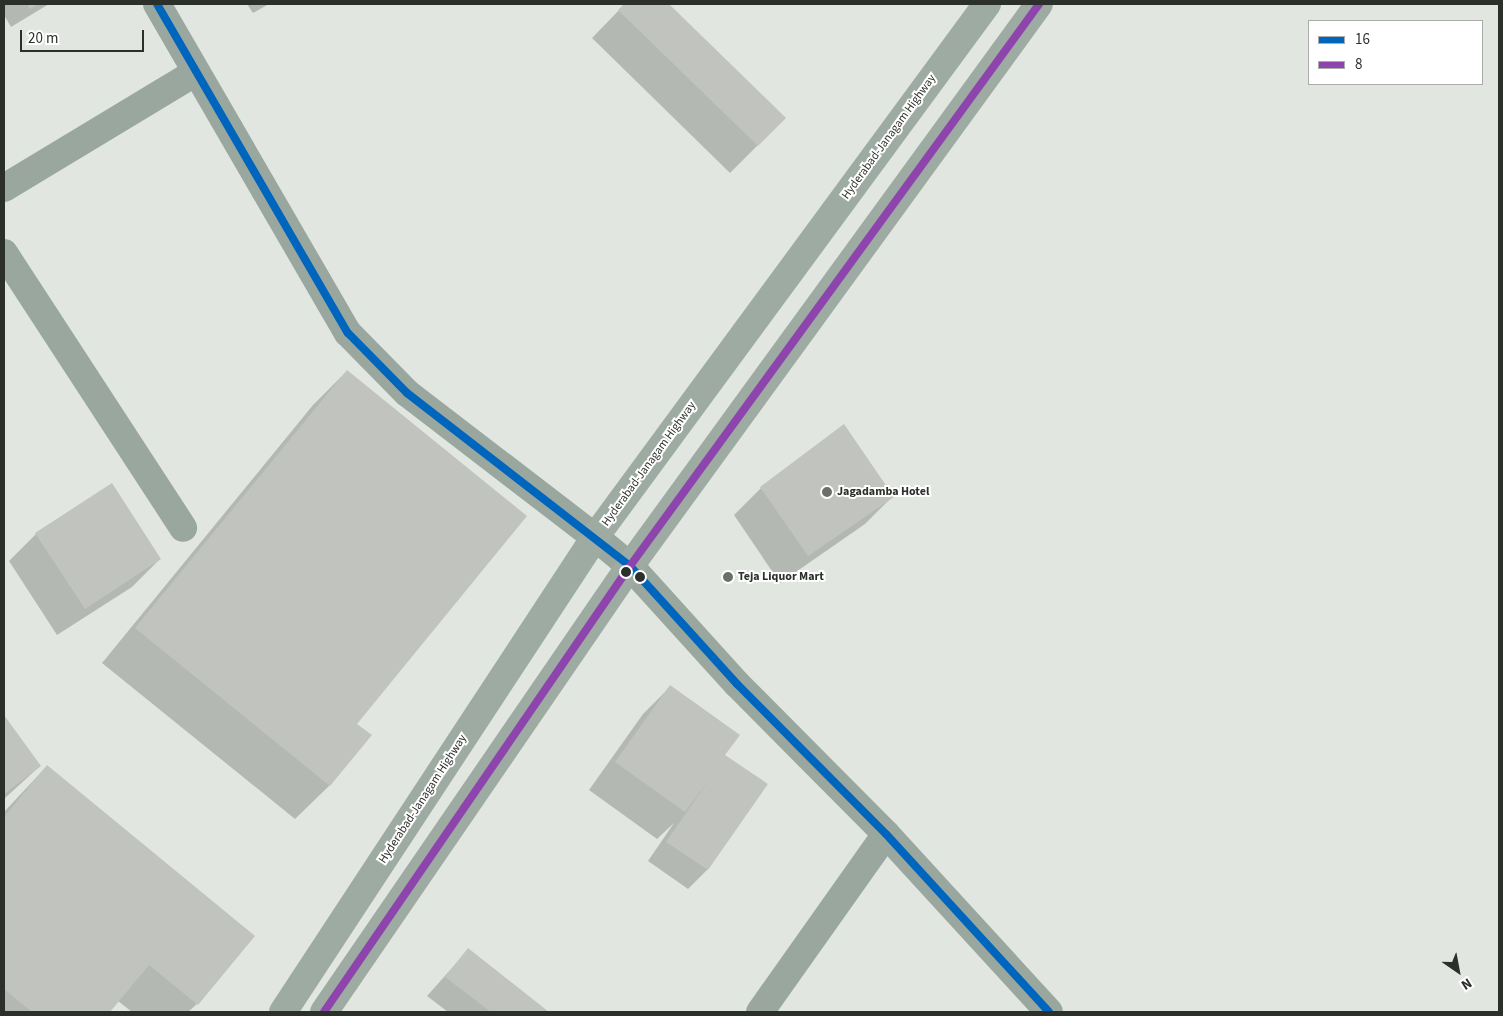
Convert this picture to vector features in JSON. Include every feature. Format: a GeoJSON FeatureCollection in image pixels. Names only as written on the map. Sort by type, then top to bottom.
{"type":"FeatureCollection","features":[{"type":"Feature","properties":{"kind":"highway","name":"Hyderabad-Janagam Highway"},"geometry":{"type":"LineString","coordinates":[[283,1012],[595,537],[986,4]]}},
{"type":"Feature","properties":{"kind":"highway"},"geometry":{"type":"LineString","coordinates":[[324,1012],[630,566],[1039,4]]}},
{"type":"Feature","properties":{"kind":"street"},"geometry":{"type":"LineString","coordinates":[[157,4],[195,73],[348,333],[407,393],[630,566],[737,684],[886,834],[1049,1012]]}},
{"type":"Feature","properties":{"kind":"street"},"geometry":{"type":"LineString","coordinates":[[4,188],[195,73]]}},
{"type":"Feature","properties":{"kind":"street"},"geometry":{"type":"LineString","coordinates":[[4,253],[183,528]]}},
{"type":"Feature","properties":{"kind":"street"},"geometry":{"type":"LineString","coordinates":[[760,1012],[886,834]]}},
{"type":"Feature","properties":{"kind":"building"},"geometry":{"type":"Polygon","coordinates":[[[27,4],[38,4],[30,9],[27,4]]]}},
{"type":"Feature","properties":{"kind":"building"},"geometry":{"type":"Polygon","coordinates":[[[624,4],[669,4],[786,118],[758,146],[618,10],[624,4]]]}},
{"type":"Feature","properties":{"kind":"building"},"geometry":{"type":"Polygon","coordinates":[[[347,370],[527,516],[357,724],[372,735],[330,786],[135,628],[347,370]]]}},
{"type":"Feature","properties":{"kind":"building","name":"Jagadamba Hotel"},"geometry":{"type":"Polygon","coordinates":[[[844,424],[894,497],[808,556],[760,487],[844,424]]]}},
{"type":"Feature","properties":{"kind":"building"},"geometry":{"type":"Polygon","coordinates":[[[112,483],[161,559],[85,609],[35,533],[112,483]]]}},
{"type":"Feature","properties":{"kind":"building"},"geometry":{"type":"Polygon","coordinates":[[[670,685],[740,735],[725,755],[768,784],[708,870],[666,842],[711,777],[685,812],[615,762],[670,685]]]}},
{"type":"Feature","properties":{"kind":"building"},"geometry":{"type":"Polygon","coordinates":[[[4,715],[41,766],[4,794],[4,715]]]}},
{"type":"Feature","properties":{"kind":"building"},"geometry":{"type":"Polygon","coordinates":[[[47,765],[255,936],[198,1005],[149,965],[110,1012],[32,1012],[4,989],[4,817],[47,765]]]}},
{"type":"Feature","properties":{"kind":"building"},"geometry":{"type":"Polygon","coordinates":[[[468,948],[549,1012],[491,1012],[445,977],[468,948]]]}},
{"type":"Feature","properties":{"kind":"transit line","name":"16"},"geometry":{"type":"LineString","coordinates":[[157,4],[348,333],[407,393],[630,566],[737,684],[886,834],[1049,1012]]}},
{"type":"Feature","properties":{"kind":"transit line","name":"8"},"geometry":{"type":"LineString","coordinates":[[324,1012],[630,566],[1039,4]]}},
{"type":"Feature","properties":{"kind":"place","name":"Jagadamba Hotel"},"geometry":{"type":"Point","coordinates":[827,492]}},
{"type":"Feature","properties":{"kind":"place","name":"Teja Liquor Mart"},"geometry":{"type":"Point","coordinates":[728,577]}}]}
